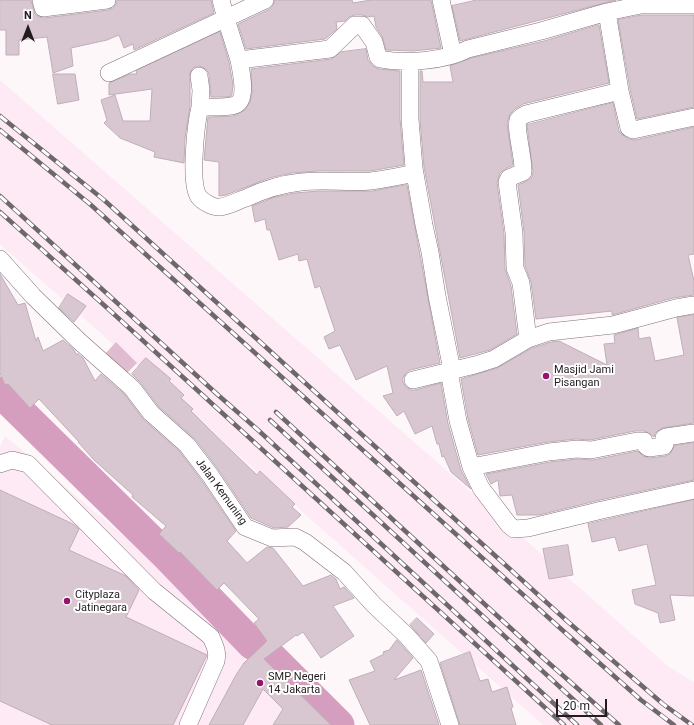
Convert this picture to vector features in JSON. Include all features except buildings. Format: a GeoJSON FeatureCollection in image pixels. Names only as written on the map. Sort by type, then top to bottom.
{"type":"FeatureCollection","features":[{"type":"Feature","properties":{"kind":"street"},"geometry":{"type":"LineString","coordinates":[[41,0],[43,8],[107,0]]}},
{"type":"Feature","properties":{"kind":"street"},"geometry":{"type":"LineString","coordinates":[[200,107],[233,106],[237,104],[242,93],[239,60],[221,0]]}},
{"type":"Feature","properties":{"kind":"street"},"geometry":{"type":"LineString","coordinates":[[109,73],[264,0]]}},
{"type":"Feature","properties":{"kind":"street"},"geometry":{"type":"LineString","coordinates":[[441,0],[453,55]]}},
{"type":"Feature","properties":{"kind":"street"},"geometry":{"type":"LineString","coordinates":[[239,60],[330,49],[355,25],[362,25],[374,42],[378,57],[380,59],[434,59],[607,12],[640,5],[694,5]]}},
{"type":"Feature","properties":{"kind":"street"},"geometry":{"type":"LineString","coordinates":[[607,12],[620,91],[629,128],[633,130],[694,117]]}},
{"type":"Feature","properties":{"kind":"street"},"geometry":{"type":"LineString","coordinates":[[410,60],[410,119],[424,225],[451,371],[456,410],[471,467],[481,488],[509,525],[514,529],[520,530],[694,490]]}},
{"type":"Feature","properties":{"kind":"street"},"geometry":{"type":"LineString","coordinates":[[200,76],[200,107],[197,117],[194,161],[195,188],[199,197],[209,204],[218,207],[227,206],[271,188],[300,182],[370,181],[416,173]]}},
{"type":"Feature","properties":{"kind":"street"},"geometry":{"type":"LineString","coordinates":[[528,340],[521,283],[515,268],[514,233],[507,182],[509,178],[523,172],[522,152],[517,125],[518,120],[521,116],[526,114],[620,91]]}},
{"type":"Feature","properties":{"kind":"street","name":"Jalan Kemuning"},"geometry":{"type":"LineString","coordinates":[[0,259],[33,296],[79,341],[132,388],[151,413],[187,445],[210,475],[245,527],[272,538],[295,537],[305,542],[344,572],[374,604],[406,634],[429,660],[450,725]]}},
{"type":"Feature","properties":{"kind":"street"},"geometry":{"type":"LineString","coordinates":[[413,380],[494,359],[528,340],[548,332],[613,325],[676,308],[694,305]]}},
{"type":"Feature","properties":{"kind":"street"},"geometry":{"type":"LineString","coordinates":[[471,467],[549,452],[577,449],[591,450],[637,441],[644,441],[646,446],[649,448],[664,446],[664,438],[666,437],[694,433]]}},
{"type":"Feature","properties":{"kind":"street"},"geometry":{"type":"LineString","coordinates":[[0,464],[12,460],[28,464],[154,591],[211,637],[216,647],[216,661],[188,725]]}},
{"type":"Feature","properties":{"kind":"shaded area"},"geometry":{"type":"Polygon","coordinates":[[[0,80],[669,667],[694,682],[694,725],[543,725],[0,244],[0,80]]]}},
{"type":"Feature","properties":{"kind":"shaded area"},"geometry":{"type":"Polygon","coordinates":[[[116,342],[137,363],[126,374],[105,354],[116,342]]]}},
{"type":"Feature","properties":{"kind":"shaded area"},"geometry":{"type":"Polygon","coordinates":[[[5,436],[252,644],[335,725],[0,725],[0,447],[5,436]]]}},
{"type":"Feature","properties":{"kind":"waterway"},"geometry":{"type":"LineString","coordinates":[[0,392],[167,556],[252,644],[265,651],[339,725]]}},
{"type":"Feature","properties":{"kind":"railway"},"geometry":{"type":"LineString","coordinates":[[0,116],[104,200],[567,621],[663,704],[692,725]]}},
{"type":"Feature","properties":{"kind":"railway"},"geometry":{"type":"LineString","coordinates":[[0,130],[91,205],[560,628],[641,700],[674,725]]}},
{"type":"Feature","properties":{"kind":"railway"},"geometry":{"type":"LineString","coordinates":[[0,196],[258,430],[577,725]]}},
{"type":"Feature","properties":{"kind":"railway"},"geometry":{"type":"LineString","coordinates":[[0,212],[564,725]]}},
{"type":"Feature","properties":{"kind":"railway"},"geometry":{"type":"LineString","coordinates":[[276,412],[542,657],[619,725]]}},
{"type":"Feature","properties":{"kind":"railway"},"geometry":{"type":"LineString","coordinates":[[270,420],[601,725]]}},
{"type":"Feature","properties":{"kind":"place","name":"Masjid Jami Pisangan"},"geometry":{"type":"Point","coordinates":[546,376]}},
{"type":"Feature","properties":{"kind":"place","name":"Cityplaza Jatinegara"},"geometry":{"type":"Point","coordinates":[67,601]}},
{"type":"Feature","properties":{"kind":"place","name":"SMP Negeri 14 Jakarta"},"geometry":{"type":"Point","coordinates":[260,683]}}]}
